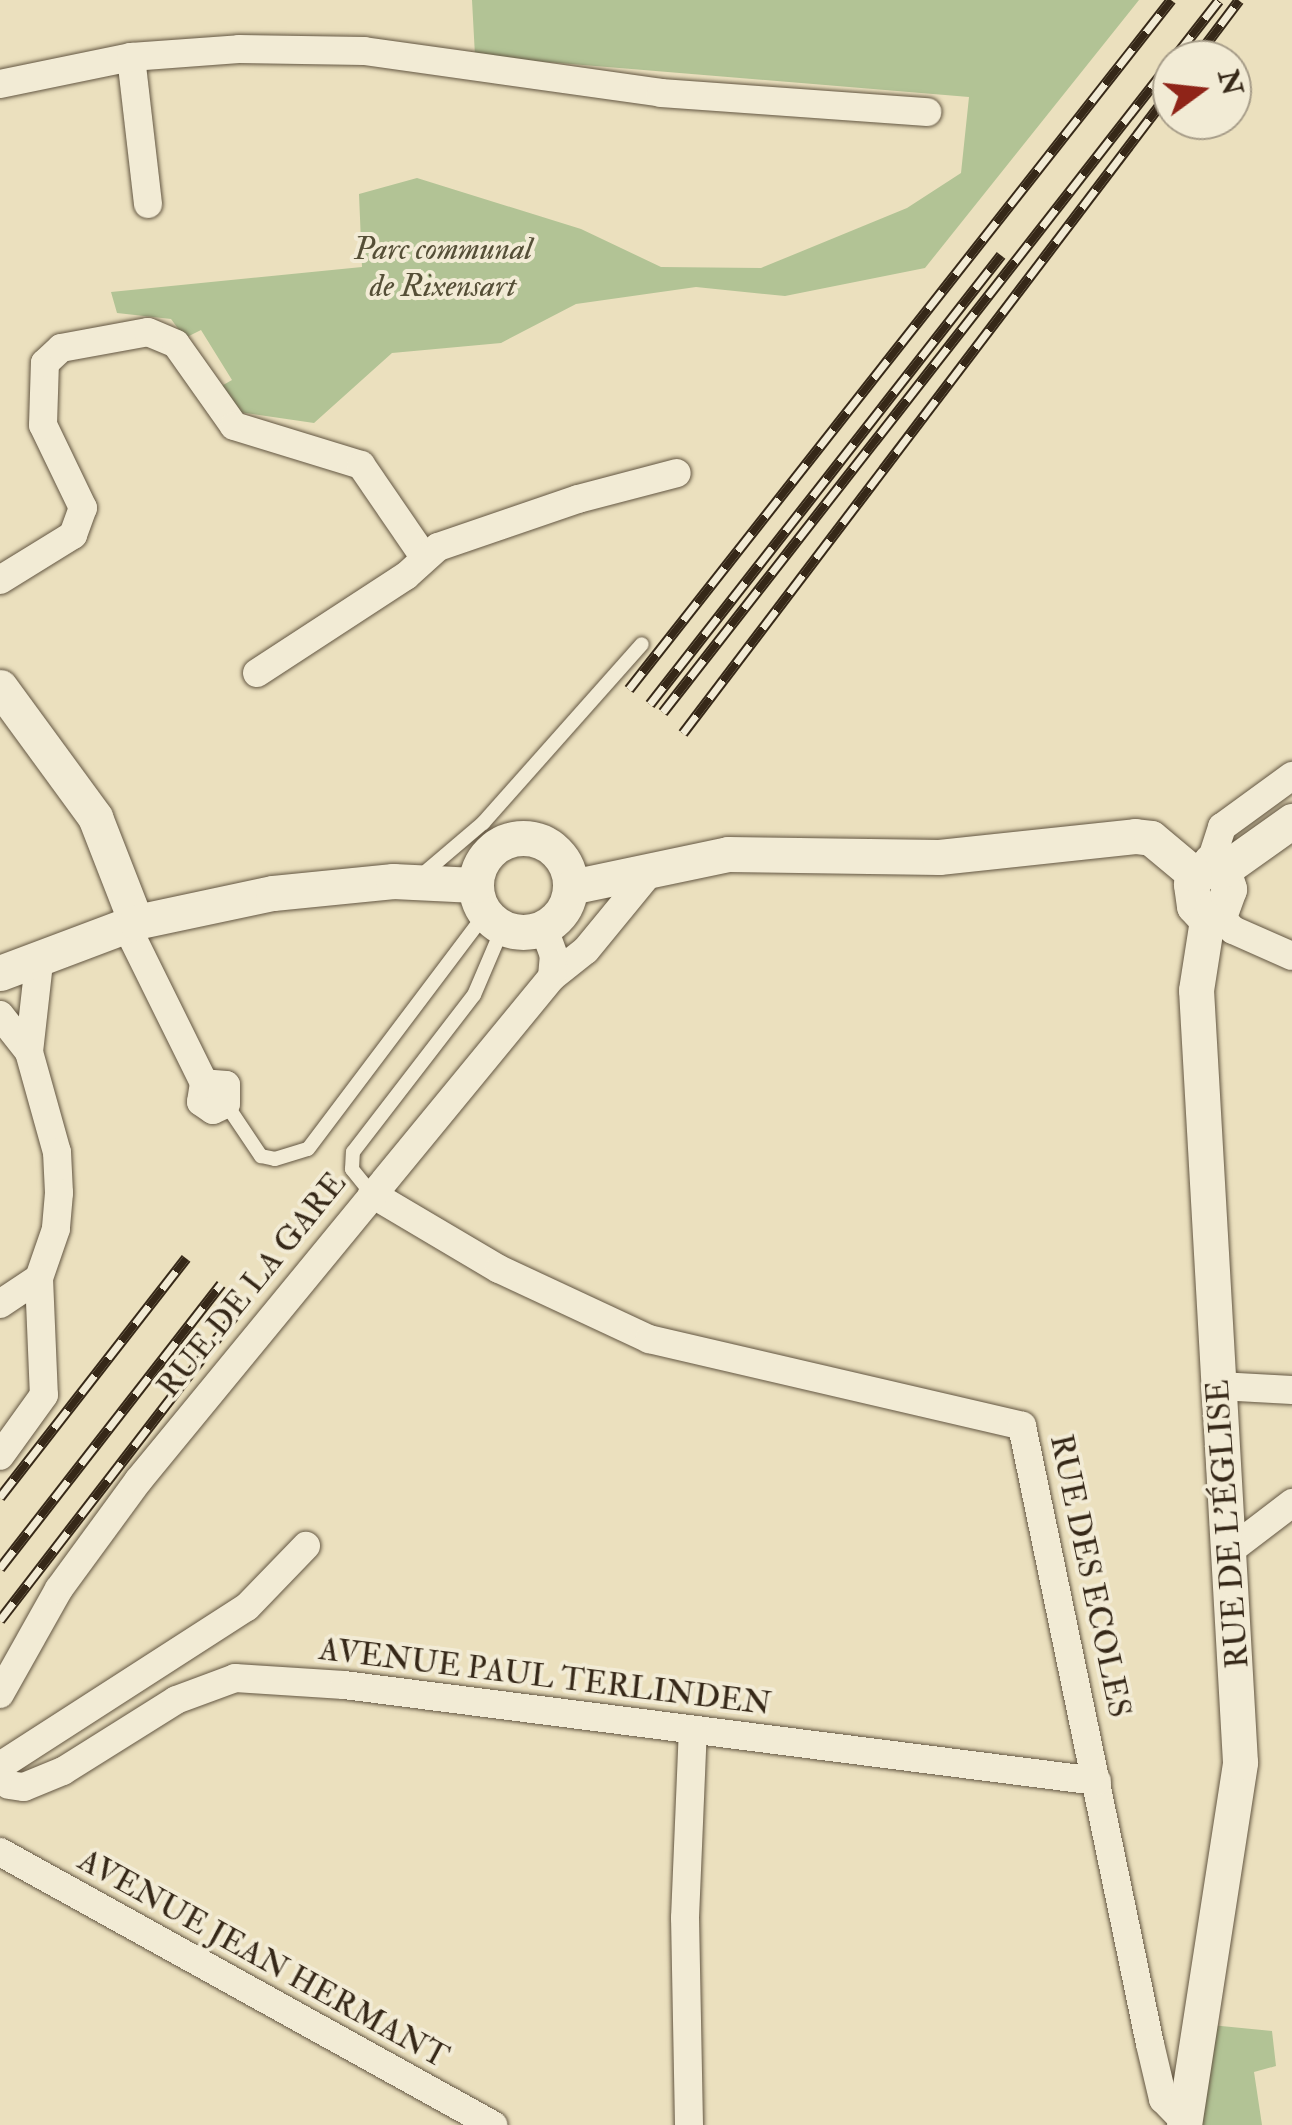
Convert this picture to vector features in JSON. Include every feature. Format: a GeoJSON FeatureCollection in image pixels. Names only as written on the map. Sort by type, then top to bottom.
{"type":"FeatureCollection","features":[{"type":"Feature","properties":{"kind":"street"},"geometry":{"type":"LineString","coordinates":[[0,84],[131,56],[240,49],[364,51],[661,93],[927,112]]}},
{"type":"Feature","properties":{"kind":"street"},"geometry":{"type":"LineString","coordinates":[[131,56],[148,204]]}},
{"type":"Feature","properties":{"kind":"street"},"geometry":{"type":"LineString","coordinates":[[0,580],[73,534],[83,508],[43,425],[39,384],[45,363],[61,348],[148,332],[176,344],[234,426],[361,465],[424,557]]}},
{"type":"Feature","properties":{"kind":"street"},"geometry":{"type":"LineString","coordinates":[[257,673],[406,576],[424,557],[510,520],[677,473]]}},
{"type":"Feature","properties":{"kind":"street"},"geometry":{"type":"LineString","coordinates":[[0,687],[94,816],[132,925],[204,1083],[204,1106],[226,1104]]}},
{"type":"Feature","properties":{"kind":"street"},"geometry":{"type":"LineString","coordinates":[[1209,869],[1222,827],[1292,776]]}},
{"type":"Feature","properties":{"kind":"street"},"geometry":{"type":"LineString","coordinates":[[1209,869],[1292,821]]}},
{"type":"Feature","properties":{"kind":"street"},"geometry":{"type":"LineString","coordinates":[[571,887],[740,853],[939,858],[1134,836],[1151,838],[1209,869]]}},
{"type":"Feature","properties":{"kind":"street"},"geometry":{"type":"LineString","coordinates":[[488,908],[490,852],[520,838],[553,848],[571,887],[564,909],[544,930]]}},
{"type":"Feature","properties":{"kind":"street","name":"RUE DE L'ÉGLISE"},"geometry":{"type":"LineString","coordinates":[[1184,2123],[1240,1762],[1195,964],[1229,889],[1209,869]]}},
{"type":"Feature","properties":{"kind":"street","name":"RUE DE LA GARE"},"geometry":{"type":"LineString","coordinates":[[0,1694],[59,1589],[138,1481],[552,977],[586,950],[650,872]]}},
{"type":"Feature","properties":{"kind":"street"},"geometry":{"type":"LineString","coordinates":[[0,973],[38,963],[132,925],[302,888],[414,881],[544,930],[554,956],[552,977]]}},
{"type":"Feature","properties":{"kind":"street"},"geometry":{"type":"LineString","coordinates":[[1213,918],[1292,956]]}},
{"type":"Feature","properties":{"kind":"street"},"geometry":{"type":"LineString","coordinates":[[0,1456],[44,1395],[39,1278],[56,1229],[58,1180],[29,1052],[38,963]]}},
{"type":"Feature","properties":{"kind":"street"},"geometry":{"type":"LineString","coordinates":[[0,1015],[29,1052]]}},
{"type":"Feature","properties":{"kind":"street","name":"RUE DES ECOLES"},"geometry":{"type":"LineString","coordinates":[[372,1194],[482,1260],[649,1338],[1022,1426],[1163,2099],[1184,2123]]}},
{"type":"Feature","properties":{"kind":"street"},"geometry":{"type":"LineString","coordinates":[[0,1304],[39,1278]]}},
{"type":"Feature","properties":{"kind":"street"},"geometry":{"type":"LineString","coordinates":[[1219,1386],[1292,1390]]}},
{"type":"Feature","properties":{"kind":"street"},"geometry":{"type":"LineString","coordinates":[[1228,1552],[1292,1503]]}},
{"type":"Feature","properties":{"kind":"street"},"geometry":{"type":"LineString","coordinates":[[3,1779],[247,1608],[306,1546]]}},
{"type":"Feature","properties":{"kind":"street","name":"AVENUE PAUL TERLINDEN"},"geometry":{"type":"LineString","coordinates":[[3,1779],[24,1788],[63,1772],[176,1700],[236,1678],[344,1685],[1097,1781]]}},
{"type":"Feature","properties":{"kind":"street"},"geometry":{"type":"LineString","coordinates":[[689,2125],[684,1918],[692,1731]]}},
{"type":"Feature","properties":{"kind":"street","name":"AVENUE JEAN HERMANT"},"geometry":{"type":"LineString","coordinates":[[0,1852],[493,2125]]}},
{"type":"Feature","properties":{"kind":"lane"},"geometry":{"type":"LineString","coordinates":[[414,881],[483,823],[642,644]]}},
{"type":"Feature","properties":{"kind":"lane"},"geometry":{"type":"LineString","coordinates":[[226,1104],[261,1156],[286,1158],[308,1149],[488,908]]}},
{"type":"Feature","properties":{"kind":"lane"},"geometry":{"type":"LineString","coordinates":[[372,1194],[352,1169],[353,1152],[474,995],[488,908]]}},
{"type":"Feature","properties":{"kind":"green space","name":"Parc communal de Rixensart"},"geometry":{"type":"Polygon","coordinates":[[[472,0],[1139,0],[925,268],[785,296],[696,287],[576,304],[501,343],[392,353],[314,423],[232,411],[216,389],[232,380],[201,330],[185,338],[171,319],[117,313],[111,292],[362,267],[359,194],[417,178],[581,229],[661,267],[761,268],[907,208],[961,173],[969,97],[475,56],[472,0]]]}},
{"type":"Feature","properties":{"kind":"green space"},"geometry":{"type":"Polygon","coordinates":[[[1211,2025],[1272,2031],[1276,2066],[1254,2072],[1262,2125],[1196,2125],[1211,2025]]]}},
{"type":"Feature","properties":{"kind":"railway"},"geometry":{"type":"LineString","coordinates":[[629,689],[1171,0]]}},
{"type":"Feature","properties":{"kind":"railway"},"geometry":{"type":"LineString","coordinates":[[663,712],[1219,0]]}},
{"type":"Feature","properties":{"kind":"railway"},"geometry":{"type":"LineString","coordinates":[[1209,40],[1239,0]]}},
{"type":"Feature","properties":{"kind":"railway"},"geometry":{"type":"LineString","coordinates":[[683,733],[1152,115]]}},
{"type":"Feature","properties":{"kind":"railway"},"geometry":{"type":"LineString","coordinates":[[650,704],[1001,255]]}},
{"type":"Feature","properties":{"kind":"railway"},"geometry":{"type":"LineString","coordinates":[[0,1497],[186,1258]]}},
{"type":"Feature","properties":{"kind":"railway"},"geometry":{"type":"LineString","coordinates":[[0,1568],[221,1284]]}},
{"type":"Feature","properties":{"kind":"railway"},"geometry":{"type":"LineString","coordinates":[[0,1620],[244,1303]]}}]}
